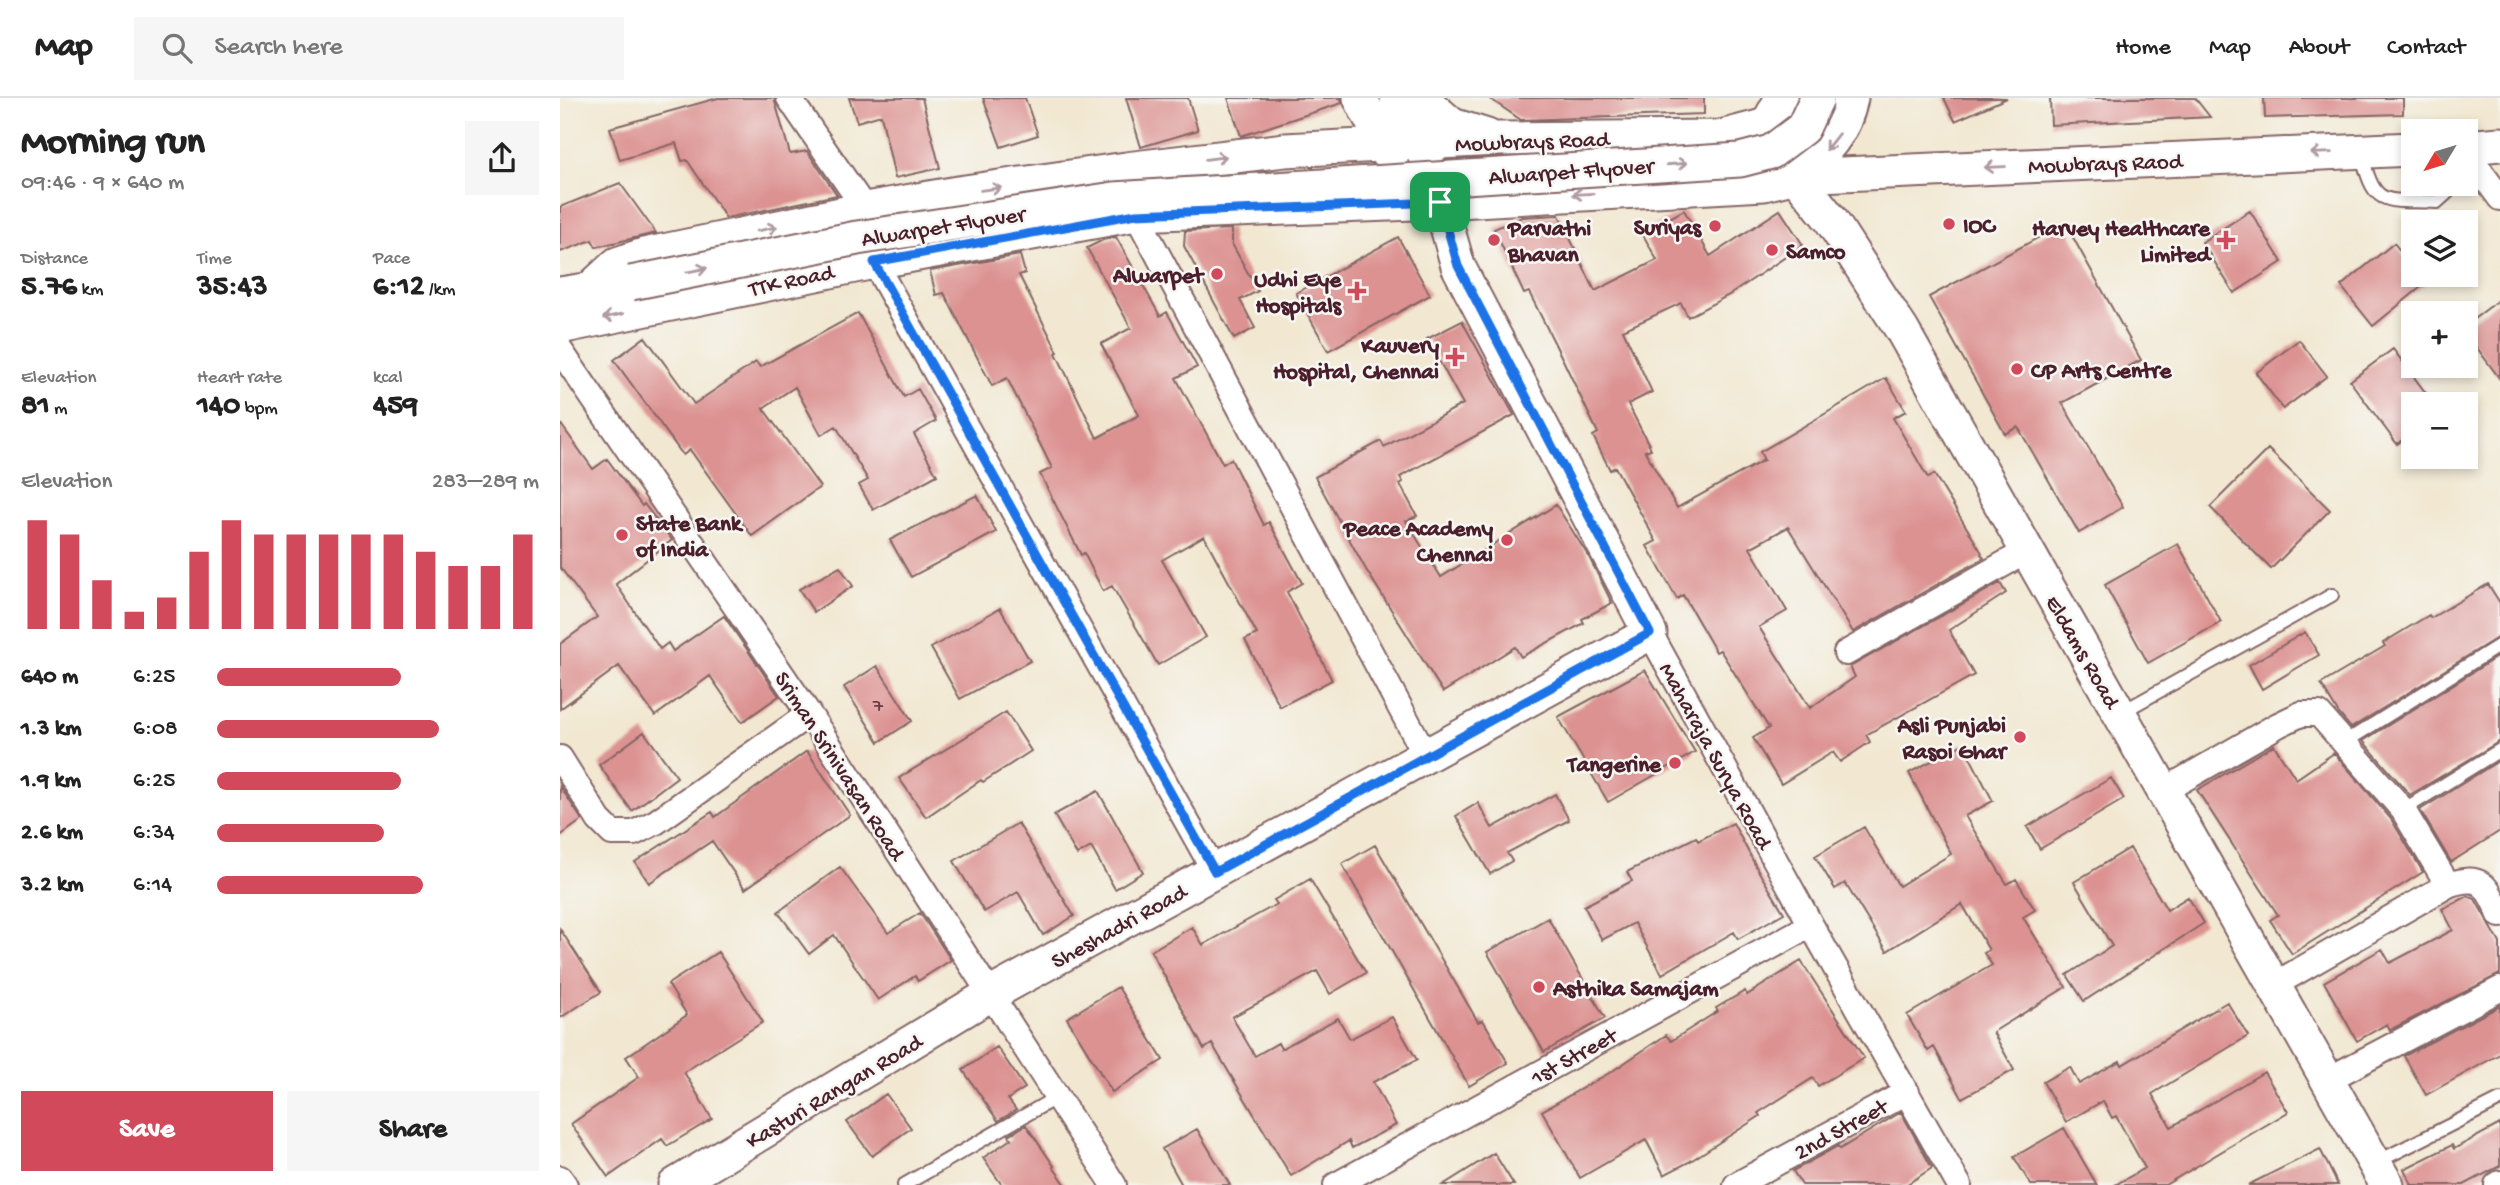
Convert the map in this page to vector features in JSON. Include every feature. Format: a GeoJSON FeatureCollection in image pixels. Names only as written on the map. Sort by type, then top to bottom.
{"type":"FeatureCollection","features":[{"type":"Feature","properties":{"kind":"main road"},"geometry":{"type":"LineString","coordinates":[[1340,147],[1348,122],[1347,98]]}},
{"type":"Feature","properties":{"kind":"main road"},"geometry":{"type":"LineString","coordinates":[[1360,98],[1384,144],[1405,203],[1458,266]]}},
{"type":"Feature","properties":{"kind":"main road","name":"Maharaja Surya Road"},"geometry":{"type":"LineString","coordinates":[[1397,98],[1420,144],[1458,266],[1650,633]]}},
{"type":"Feature","properties":{"kind":"main road"},"geometry":{"type":"LineString","coordinates":[[1421,98],[1452,125],[1497,139]]}},
{"type":"Feature","properties":{"kind":"main road","name":"Alwarpet Flyover"},"geometry":{"type":"LineString","coordinates":[[575,292],[857,238],[1114,199],[1740,160],[1771,152],[1803,128],[1817,98]]}},
{"type":"Feature","properties":{"kind":"main road"},"geometry":{"type":"LineString","coordinates":[[1440,202],[1764,184],[1797,176],[1829,146],[1843,126],[1851,98]]}},
{"type":"Feature","properties":{"kind":"main road","name":"Mowbrays Road"},"geometry":{"type":"LineString","coordinates":[[575,292],[617,264],[644,255],[865,209],[1126,169],[1284,150],[1384,144],[1497,139],[1721,137],[1775,112]]}},
{"type":"Feature","properties":{"kind":"main road","name":"Eldams Road"},"geometry":{"type":"LineString","coordinates":[[1775,112],[1797,176],[1831,220],[1902,330],[2381,1174]]}},
{"type":"Feature","properties":{"kind":"main road"},"geometry":{"type":"LineString","coordinates":[[2478,147],[2500,144]]}},
{"type":"Feature","properties":{"kind":"main road","name":"Mowbrays Raod"},"geometry":{"type":"LineString","coordinates":[[1797,176],[2401,150]]}},
{"type":"Feature","properties":{"kind":"main road","name":"TTK Road"},"geometry":{"type":"LineString","coordinates":[[560,327],[874,262],[1136,214],[1440,202]]}},
{"type":"Feature","properties":{"kind":"main road","name":"Sheshadri Road"},"geometry":{"type":"LineString","coordinates":[[991,994],[1650,633]]}},
{"type":"Feature","properties":{"kind":"main road","name":"Kasturi Rangan Road"},"geometry":{"type":"LineString","coordinates":[[675,1185],[991,994]]}},
{"type":"Feature","properties":{"kind":"street"},"geometry":{"type":"LineString","coordinates":[[789,98],[865,209]]}},
{"type":"Feature","properties":{"kind":"street"},"geometry":{"type":"LineString","coordinates":[[2478,166],[2500,198]]}},
{"type":"Feature","properties":{"kind":"street"},"geometry":{"type":"LineString","coordinates":[[1136,214],[1426,756]]}},
{"type":"Feature","properties":{"kind":"street"},"geometry":{"type":"LineString","coordinates":[[874,262],[1215,872]]}},
{"type":"Feature","properties":{"kind":"street","name":"Sriman Srinivasan Road"},"geometry":{"type":"LineString","coordinates":[[560,351],[809,714],[1114,1185]]}},
{"type":"Feature","properties":{"kind":"street"},"geometry":{"type":"LineString","coordinates":[[1846,653],[2027,551]]}},
{"type":"Feature","properties":{"kind":"street","name":"Maharaja Surya Road"},"geometry":{"type":"LineString","coordinates":[[1650,633],[1811,925],[1959,1185]]}},
{"type":"Feature","properties":{"kind":"street"},"geometry":{"type":"LineString","coordinates":[[560,758],[599,820],[612,833],[634,833],[656,822],[809,714]]}},
{"type":"Feature","properties":{"kind":"street"},"geometry":{"type":"LineString","coordinates":[[2163,791],[2278,725],[2301,714],[2319,714],[2403,810],[2448,885]]}},
{"type":"Feature","properties":{"kind":"street"},"geometry":{"type":"LineString","coordinates":[[2272,986],[2448,885],[2465,879],[2478,881],[2488,888],[2500,915]]}},
{"type":"Feature","properties":{"kind":"street","name":"1st Street"},"geometry":{"type":"LineString","coordinates":[[1336,1185],[1811,925]]}},
{"type":"Feature","properties":{"kind":"street"},"geometry":{"type":"LineString","coordinates":[[2326,1080],[2500,989]]}},
{"type":"Feature","properties":{"kind":"street","name":"2nd Street"},"geometry":{"type":"LineString","coordinates":[[1736,1185],[1907,1092]]}},
{"type":"Feature","properties":{"kind":"street"},"geometry":{"type":"LineString","coordinates":[[560,1178],[565,1185]]}},
{"type":"Feature","properties":{"kind":"lane"},"geometry":{"type":"LineString","coordinates":[[2361,152],[2369,185],[2377,195],[2387,199],[2437,202],[2444,196]]}},
{"type":"Feature","properties":{"kind":"lane"},"geometry":{"type":"LineString","coordinates":[[2119,713],[2332,594]]}},
{"type":"Feature","properties":{"kind":"lane"},"geometry":{"type":"LineString","coordinates":[[2345,742],[2500,645]]}},
{"type":"Feature","properties":{"kind":"lane"},"geometry":{"type":"LineString","coordinates":[[2403,810],[2500,750]]}},
{"type":"Feature","properties":{"kind":"lane"},"geometry":{"type":"LineString","coordinates":[[904,1185],[1057,1097]]}},
{"type":"Feature","properties":{"kind":"lane"},"geometry":{"type":"LineString","coordinates":[[2381,1174],[2500,1100]]}},
{"type":"Feature","properties":{"kind":"building"},"geometry":{"type":"Polygon","coordinates":[[[718,98],[774,98],[790,154],[807,151],[837,195],[726,218],[687,160],[682,161],[676,143],[620,160],[610,128],[718,98]]]}},
{"type":"Feature","properties":{"kind":"building"},"geometry":{"type":"Polygon","coordinates":[[[849,98],[922,98],[940,168],[895,178],[881,115],[857,122],[849,98]]]}},
{"type":"Feature","properties":{"kind":"building"},"geometry":{"type":"Polygon","coordinates":[[[983,98],[1025,98],[1038,135],[1001,147],[983,98]]]}},
{"type":"Feature","properties":{"kind":"building"},"geometry":{"type":"Polygon","coordinates":[[[1126,98],[1188,98],[1198,130],[1141,147],[1126,98]]]}},
{"type":"Feature","properties":{"kind":"building"},"geometry":{"type":"Polygon","coordinates":[[[1228,98],[1341,98],[1342,103],[1241,136],[1228,98]]]}},
{"type":"Feature","properties":{"kind":"building"},"geometry":{"type":"Polygon","coordinates":[[[1489,98],[1704,98],[1704,114],[1521,120],[1489,98]]]}},
{"type":"Feature","properties":{"kind":"building"},"geometry":{"type":"Polygon","coordinates":[[[1944,98],[2007,98],[1955,121],[1944,98]]]}},
{"type":"Feature","properties":{"kind":"building"},"geometry":{"type":"Polygon","coordinates":[[[2050,98],[2195,98],[2210,117],[2051,125],[2050,98]]]}},
{"type":"Feature","properties":{"kind":"building"},"geometry":{"type":"Polygon","coordinates":[[[2264,98],[2403,98],[2403,114],[2265,118],[2264,98]]]}},
{"type":"Feature","properties":{"kind":"building"},"geometry":{"type":"Polygon","coordinates":[[[620,183],[656,233],[596,247],[592,240],[560,252],[560,207],[620,183]]]}},
{"type":"Feature","properties":{"kind":"building"},"geometry":{"type":"Polygon","coordinates":[[[1684,210],[1710,256],[1780,210],[1803,245],[1731,294],[1688,317],[1681,303],[1623,330],[1652,392],[1628,404],[1651,449],[1645,451],[1677,508],[1764,460],[1760,452],[1886,378],[1906,411],[1893,418],[1928,478],[1934,474],[1984,558],[1853,632],[1788,527],[1750,548],[1787,611],[1759,627],[1810,708],[1855,677],[1850,667],[2000,583],[2006,593],[1949,630],[1974,675],[1866,735],[1870,742],[1840,762],[1833,752],[1781,784],[1753,738],[1769,728],[1720,650],[1716,652],[1683,595],[1677,599],[1647,546],[1656,541],[1615,467],[1610,470],[1593,436],[1598,433],[1563,360],[1529,292],[1524,294],[1494,229],[1522,217],[1559,215],[1595,291],[1657,260],[1642,233],[1684,210]]]}},
{"type":"Feature","properties":{"kind":"building"},"geometry":{"type":"Polygon","coordinates":[[[2250,211],[2282,262],[2234,293],[2202,242],[2250,211]]]}},
{"type":"Feature","properties":{"kind":"building"},"geometry":{"type":"Polygon","coordinates":[[[2065,223],[2141,360],[2062,403],[2123,507],[2079,533],[2018,427],[2005,434],[1929,297],[2065,223]]]}},
{"type":"Feature","properties":{"kind":"building"},"geometry":{"type":"Polygon","coordinates":[[[1232,229],[1232,244],[1258,291],[1240,300],[1255,328],[1234,339],[1184,246],[1185,231],[1232,229]]]}},
{"type":"Feature","properties":{"kind":"building"},"geometry":{"type":"Polygon","coordinates":[[[1116,237],[1160,316],[1167,312],[1197,367],[1176,378],[1223,464],[1231,459],[1264,525],[1269,522],[1302,583],[1287,592],[1332,680],[1280,707],[1245,640],[1257,634],[1204,536],[1162,560],[1206,637],[1158,665],[1112,586],[1103,591],[1084,553],[1081,555],[1040,474],[1052,468],[1007,378],[992,386],[944,293],[936,295],[930,271],[1020,255],[1025,273],[1019,275],[1097,438],[1139,415],[1101,344],[1131,328],[1087,248],[1116,237]]]}},
{"type":"Feature","properties":{"kind":"building"},"geometry":{"type":"Polygon","coordinates":[[[1398,237],[1430,295],[1328,351],[1296,293],[1398,237]]]}},
{"type":"Feature","properties":{"kind":"building"},"geometry":{"type":"Polygon","coordinates":[[[2394,243],[2401,252],[2401,287],[2421,287],[2373,326],[2341,286],[2394,243]]]}},
{"type":"Feature","properties":{"kind":"building"},"geometry":{"type":"Polygon","coordinates":[[[2500,299],[2500,379],[2478,349],[2478,316],[2500,299]]]}},
{"type":"Feature","properties":{"kind":"building"},"geometry":{"type":"Polygon","coordinates":[[[858,313],[904,397],[918,389],[936,421],[914,434],[937,475],[873,510],[859,485],[868,480],[836,426],[821,435],[795,387],[763,408],[820,487],[752,536],[690,450],[683,455],[614,360],[645,337],[694,404],[756,362],[760,367],[858,313]]]}},
{"type":"Feature","properties":{"kind":"building"},"geometry":{"type":"Polygon","coordinates":[[[1462,321],[1514,415],[1400,477],[1403,482],[1400,484],[1417,516],[1406,521],[1441,577],[1556,505],[1589,557],[1612,603],[1582,619],[1584,623],[1521,657],[1515,647],[1443,692],[1365,568],[1315,477],[1381,441],[1384,447],[1463,404],[1427,339],[1462,321]]]}},
{"type":"Feature","properties":{"kind":"building"},"geometry":{"type":"Polygon","coordinates":[[[2299,340],[2327,376],[2283,409],[2256,373],[2299,340]]]}},
{"type":"Feature","properties":{"kind":"building"},"geometry":{"type":"Polygon","coordinates":[[[2393,349],[2401,360],[2401,378],[2415,378],[2425,392],[2401,392],[2401,441],[2397,444],[2350,381],[2393,349]]]}},
{"type":"Feature","properties":{"kind":"building"},"geometry":{"type":"Polygon","coordinates":[[[560,423],[593,469],[607,459],[642,506],[644,504],[672,540],[616,584],[660,649],[668,643],[673,651],[724,616],[779,696],[742,722],[710,676],[655,716],[619,666],[560,709],[560,644],[597,617],[560,567],[560,423]]]}},
{"type":"Feature","properties":{"kind":"building"},"geometry":{"type":"Polygon","coordinates":[[[2268,449],[2330,510],[2271,569],[2210,507],[2268,449]]]}},
{"type":"Feature","properties":{"kind":"building"},"geometry":{"type":"Polygon","coordinates":[[[977,495],[996,532],[911,577],[890,540],[977,495]]]}},
{"type":"Feature","properties":{"kind":"building"},"geometry":{"type":"Polygon","coordinates":[[[2178,544],[2221,622],[2148,663],[2105,585],[2178,544]]]}},
{"type":"Feature","properties":{"kind":"building"},"geometry":{"type":"Polygon","coordinates":[[[840,567],[853,586],[814,612],[799,589],[840,567]]]}},
{"type":"Feature","properties":{"kind":"building"},"geometry":{"type":"Polygon","coordinates":[[[2488,584],[2500,603],[2500,636],[2351,728],[2321,684],[2385,646],[2383,643],[2429,615],[2431,618],[2488,584]]]}},
{"type":"Feature","properties":{"kind":"building"},"geometry":{"type":"Polygon","coordinates":[[[1000,608],[1030,661],[960,699],[931,648],[1000,608]]]}},
{"type":"Feature","properties":{"kind":"building"},"geometry":{"type":"Polygon","coordinates":[[[2305,632],[2319,655],[2262,689],[2249,665],[2305,632]]]}},
{"type":"Feature","properties":{"kind":"building"},"geometry":{"type":"Polygon","coordinates":[[[2500,655],[2500,741],[2410,795],[2363,741],[2500,655]]]}},
{"type":"Feature","properties":{"kind":"building"},"geometry":{"type":"Polygon","coordinates":[[[877,666],[912,721],[879,742],[844,687],[877,666]]]}},
{"type":"Feature","properties":{"kind":"building"},"geometry":{"type":"Polygon","coordinates":[[[1645,670],[1695,752],[1608,802],[1558,717],[1645,670]]]}},
{"type":"Feature","properties":{"kind":"building"},"geometry":{"type":"Polygon","coordinates":[[[1006,712],[1031,751],[926,817],[899,778],[1006,712]]]}},
{"type":"Feature","properties":{"kind":"building"},"geometry":{"type":"Polygon","coordinates":[[[644,732],[677,777],[632,811],[599,765],[644,732]]]}},
{"type":"Feature","properties":{"kind":"building"},"geometry":{"type":"Polygon","coordinates":[[[1963,744],[1993,801],[1965,816],[2007,884],[2016,879],[2035,910],[2023,917],[2066,987],[1993,1032],[2014,1070],[1962,1098],[1934,1047],[1928,1051],[1907,1015],[1992,965],[1984,953],[1989,950],[1962,904],[1887,951],[1845,883],[1835,889],[1815,856],[1864,827],[1899,886],[1951,854],[1909,773],[1963,744]]]}},
{"type":"Feature","properties":{"kind":"building"},"geometry":{"type":"Polygon","coordinates":[[[2274,745],[2296,779],[2334,753],[2391,819],[2423,872],[2292,954],[2270,920],[2278,915],[2197,790],[2274,745]]]}},
{"type":"Feature","properties":{"kind":"building"},"geometry":{"type":"Polygon","coordinates":[[[807,751],[850,815],[745,889],[712,841],[649,883],[635,862],[712,812],[715,817],[807,751]]]}},
{"type":"Feature","properties":{"kind":"building"},"geometry":{"type":"Polygon","coordinates":[[[2500,760],[2500,831],[2451,862],[2420,810],[2500,760]]]}},
{"type":"Feature","properties":{"kind":"building"},"geometry":{"type":"Polygon","coordinates":[[[2111,778],[2124,799],[2040,849],[2027,827],[2111,778]]]}},
{"type":"Feature","properties":{"kind":"building"},"geometry":{"type":"Polygon","coordinates":[[[560,786],[582,820],[560,836],[560,786]]]}},
{"type":"Feature","properties":{"kind":"building"},"geometry":{"type":"Polygon","coordinates":[[[1098,791],[1143,872],[1115,889],[1091,847],[1077,855],[1054,815],[1098,791]]]}},
{"type":"Feature","properties":{"kind":"building"},"geometry":{"type":"Polygon","coordinates":[[[1555,794],[1569,820],[1507,853],[1512,861],[1490,874],[1456,816],[1478,803],[1492,828],[1555,794]]]}},
{"type":"Feature","properties":{"kind":"building"},"geometry":{"type":"Polygon","coordinates":[[[1018,823],[1074,916],[1043,935],[1018,892],[984,912],[954,861],[1018,823]]]}},
{"type":"Feature","properties":{"kind":"building"},"geometry":{"type":"Polygon","coordinates":[[[1733,823],[1784,913],[1738,939],[1734,932],[1662,974],[1634,923],[1602,940],[1584,906],[1632,881],[1627,872],[1696,837],[1698,841],[1733,823]]]}},
{"type":"Feature","properties":{"kind":"building"},"geometry":{"type":"Polygon","coordinates":[[[1375,845],[1478,1022],[1483,1020],[1508,1063],[1469,1086],[1342,864],[1375,845]]]}},
{"type":"Feature","properties":{"kind":"building"},"geometry":{"type":"Polygon","coordinates":[[[2130,848],[2167,910],[2188,897],[2204,923],[2084,1001],[2067,975],[2112,946],[2074,882],[2130,848]]]}},
{"type":"Feature","properties":{"kind":"building"},"geometry":{"type":"Polygon","coordinates":[[[840,867],[888,933],[920,913],[951,960],[918,981],[915,976],[878,1000],[834,935],[809,954],[778,912],[840,867]]]}},
{"type":"Feature","properties":{"kind":"building"},"geometry":{"type":"Polygon","coordinates":[[[1310,879],[1366,973],[1330,994],[1317,971],[1232,1017],[1255,1056],[1278,1043],[1281,1049],[1338,1018],[1350,1039],[1392,1017],[1417,1060],[1373,1082],[1396,1125],[1352,1148],[1349,1141],[1291,1176],[1212,1044],[1204,1049],[1151,951],[1192,927],[1203,945],[1277,904],[1274,900],[1310,879]]]}},
{"type":"Feature","properties":{"kind":"building"},"geometry":{"type":"Polygon","coordinates":[[[2468,896],[2475,899],[2500,943],[2500,974],[2390,1030],[2387,1024],[2357,1041],[2324,982],[2382,949],[2390,963],[2453,930],[2442,909],[2468,896]]]}},
{"type":"Feature","properties":{"kind":"building"},"geometry":{"type":"Polygon","coordinates":[[[1548,918],[1605,1018],[1544,1052],[1487,952],[1548,918]]]}},
{"type":"Feature","properties":{"kind":"building"},"geometry":{"type":"Polygon","coordinates":[[[560,929],[601,992],[560,1018],[560,929]]]}},
{"type":"Feature","properties":{"kind":"building"},"geometry":{"type":"Polygon","coordinates":[[[718,952],[763,1022],[684,1072],[712,1119],[667,1146],[662,1139],[608,1177],[571,1124],[639,1077],[626,1057],[687,1015],[668,984],[718,952]]]}},
{"type":"Feature","properties":{"kind":"building"},"geometry":{"type":"Polygon","coordinates":[[[1801,961],[1864,1058],[1818,1086],[1813,1078],[1758,1113],[1760,1116],[1664,1175],[1646,1140],[1580,1178],[1542,1111],[1611,1072],[1666,1035],[1671,1041],[1718,1011],[1716,1008],[1745,991],[1747,995],[1801,961]]]}},
{"type":"Feature","properties":{"kind":"building"},"geometry":{"type":"Polygon","coordinates":[[[1118,987],[1163,1060],[1112,1092],[1067,1018],[1118,987]]]}},
{"type":"Feature","properties":{"kind":"building"},"geometry":{"type":"Polygon","coordinates":[[[2227,1002],[2248,1036],[2152,1094],[2171,1127],[2264,1072],[2288,1112],[2165,1185],[2115,1185],[2145,1168],[2116,1116],[2112,1118],[2103,1101],[2066,1122],[2043,1082],[2070,1067],[2079,1084],[2120,1061],[2122,1065],[2227,1002]]]}},
{"type":"Feature","properties":{"kind":"building"},"geometry":{"type":"Polygon","coordinates":[[[2500,1006],[2500,1054],[2426,1095],[2404,1056],[2500,1006]]]}},
{"type":"Feature","properties":{"kind":"building"},"geometry":{"type":"Polygon","coordinates":[[[997,1047],[1025,1088],[1008,1099],[1016,1110],[998,1121],[963,1070],[997,1047]]]}},
{"type":"Feature","properties":{"kind":"building"},"geometry":{"type":"Polygon","coordinates":[[[886,1094],[911,1128],[872,1156],[847,1122],[886,1094]]]}},
{"type":"Feature","properties":{"kind":"building"},"geometry":{"type":"Polygon","coordinates":[[[1901,1112],[1932,1168],[1906,1185],[1802,1185],[1793,1171],[1838,1146],[1840,1149],[1901,1112]]]}},
{"type":"Feature","properties":{"kind":"building"},"geometry":{"type":"Polygon","coordinates":[[[2500,1124],[2500,1166],[2464,1185],[2412,1185],[2404,1169],[2452,1145],[2454,1149],[2500,1124]]]}},
{"type":"Feature","properties":{"kind":"building"},"geometry":{"type":"Polygon","coordinates":[[[1026,1125],[1066,1185],[1002,1185],[983,1158],[1011,1139],[1009,1135],[1026,1125]]]}},
{"type":"Feature","properties":{"kind":"building"},"geometry":{"type":"Polygon","coordinates":[[[2064,1128],[2097,1185],[2031,1185],[2014,1157],[2064,1128]]]}},
{"type":"Feature","properties":{"kind":"building"},"geometry":{"type":"Polygon","coordinates":[[[1197,1129],[1230,1185],[1182,1185],[1162,1149],[1197,1129]]]}},
{"type":"Feature","properties":{"kind":"building"},"geometry":{"type":"Polygon","coordinates":[[[2320,1149],[2338,1185],[2248,1185],[2320,1149]]]}},
{"type":"Feature","properties":{"kind":"building"},"geometry":{"type":"Polygon","coordinates":[[[1494,1153],[1514,1185],[1443,1185],[1494,1153]]]}},
{"type":"Feature","properties":{"kind":"place","name":"IOC"},"geometry":{"type":"Point","coordinates":[1949,224]}},
{"type":"Feature","properties":{"kind":"place","name":"Suriyas"},"geometry":{"type":"Point","coordinates":[1715,226]}},
{"type":"Feature","properties":{"kind":"place","name":"Parvathi Bhavan"},"geometry":{"type":"Point","coordinates":[1494,240]}},
{"type":"Feature","properties":{"kind":"place","name":"Harvey Healthcare Limited"},"geometry":{"type":"Point","coordinates":[2226,240]}},
{"type":"Feature","properties":{"kind":"place","name":"Samco"},"geometry":{"type":"Point","coordinates":[1772,250]}},
{"type":"Feature","properties":{"kind":"place","name":"Alwarpet"},"geometry":{"type":"Point","coordinates":[1217,274]}},
{"type":"Feature","properties":{"kind":"place","name":"Udhi Eye Hospitals"},"geometry":{"type":"Point","coordinates":[1357,291]}},
{"type":"Feature","properties":{"kind":"place","name":"Kauvery Hospital, Chennai"},"geometry":{"type":"Point","coordinates":[1455,357]}},
{"type":"Feature","properties":{"kind":"place","name":"CP Arts Centre"},"geometry":{"type":"Point","coordinates":[2017,369]}},
{"type":"Feature","properties":{"kind":"place","name":"State Bank of India"},"geometry":{"type":"Point","coordinates":[622,535]}},
{"type":"Feature","properties":{"kind":"place","name":"Peace Academy Chennai"},"geometry":{"type":"Point","coordinates":[1507,540]}},
{"type":"Feature","properties":{"kind":"place","name":"Asli Punjabi Rasoi Ghar"},"geometry":{"type":"Point","coordinates":[2020,737]}},
{"type":"Feature","properties":{"kind":"place","name":"Tangerine"},"geometry":{"type":"Point","coordinates":[1675,763]}},
{"type":"Feature","properties":{"kind":"place","name":"Asthika Samajam"},"geometry":{"type":"Point","coordinates":[1539,987]}},
{"type":"Feature","properties":{"kind":"route"},"geometry":{"type":"LineString","coordinates":[[1440,202],[1458,266],[1650,633],[1215,872],[874,262],[1136,214],[1440,202]]}}]}
